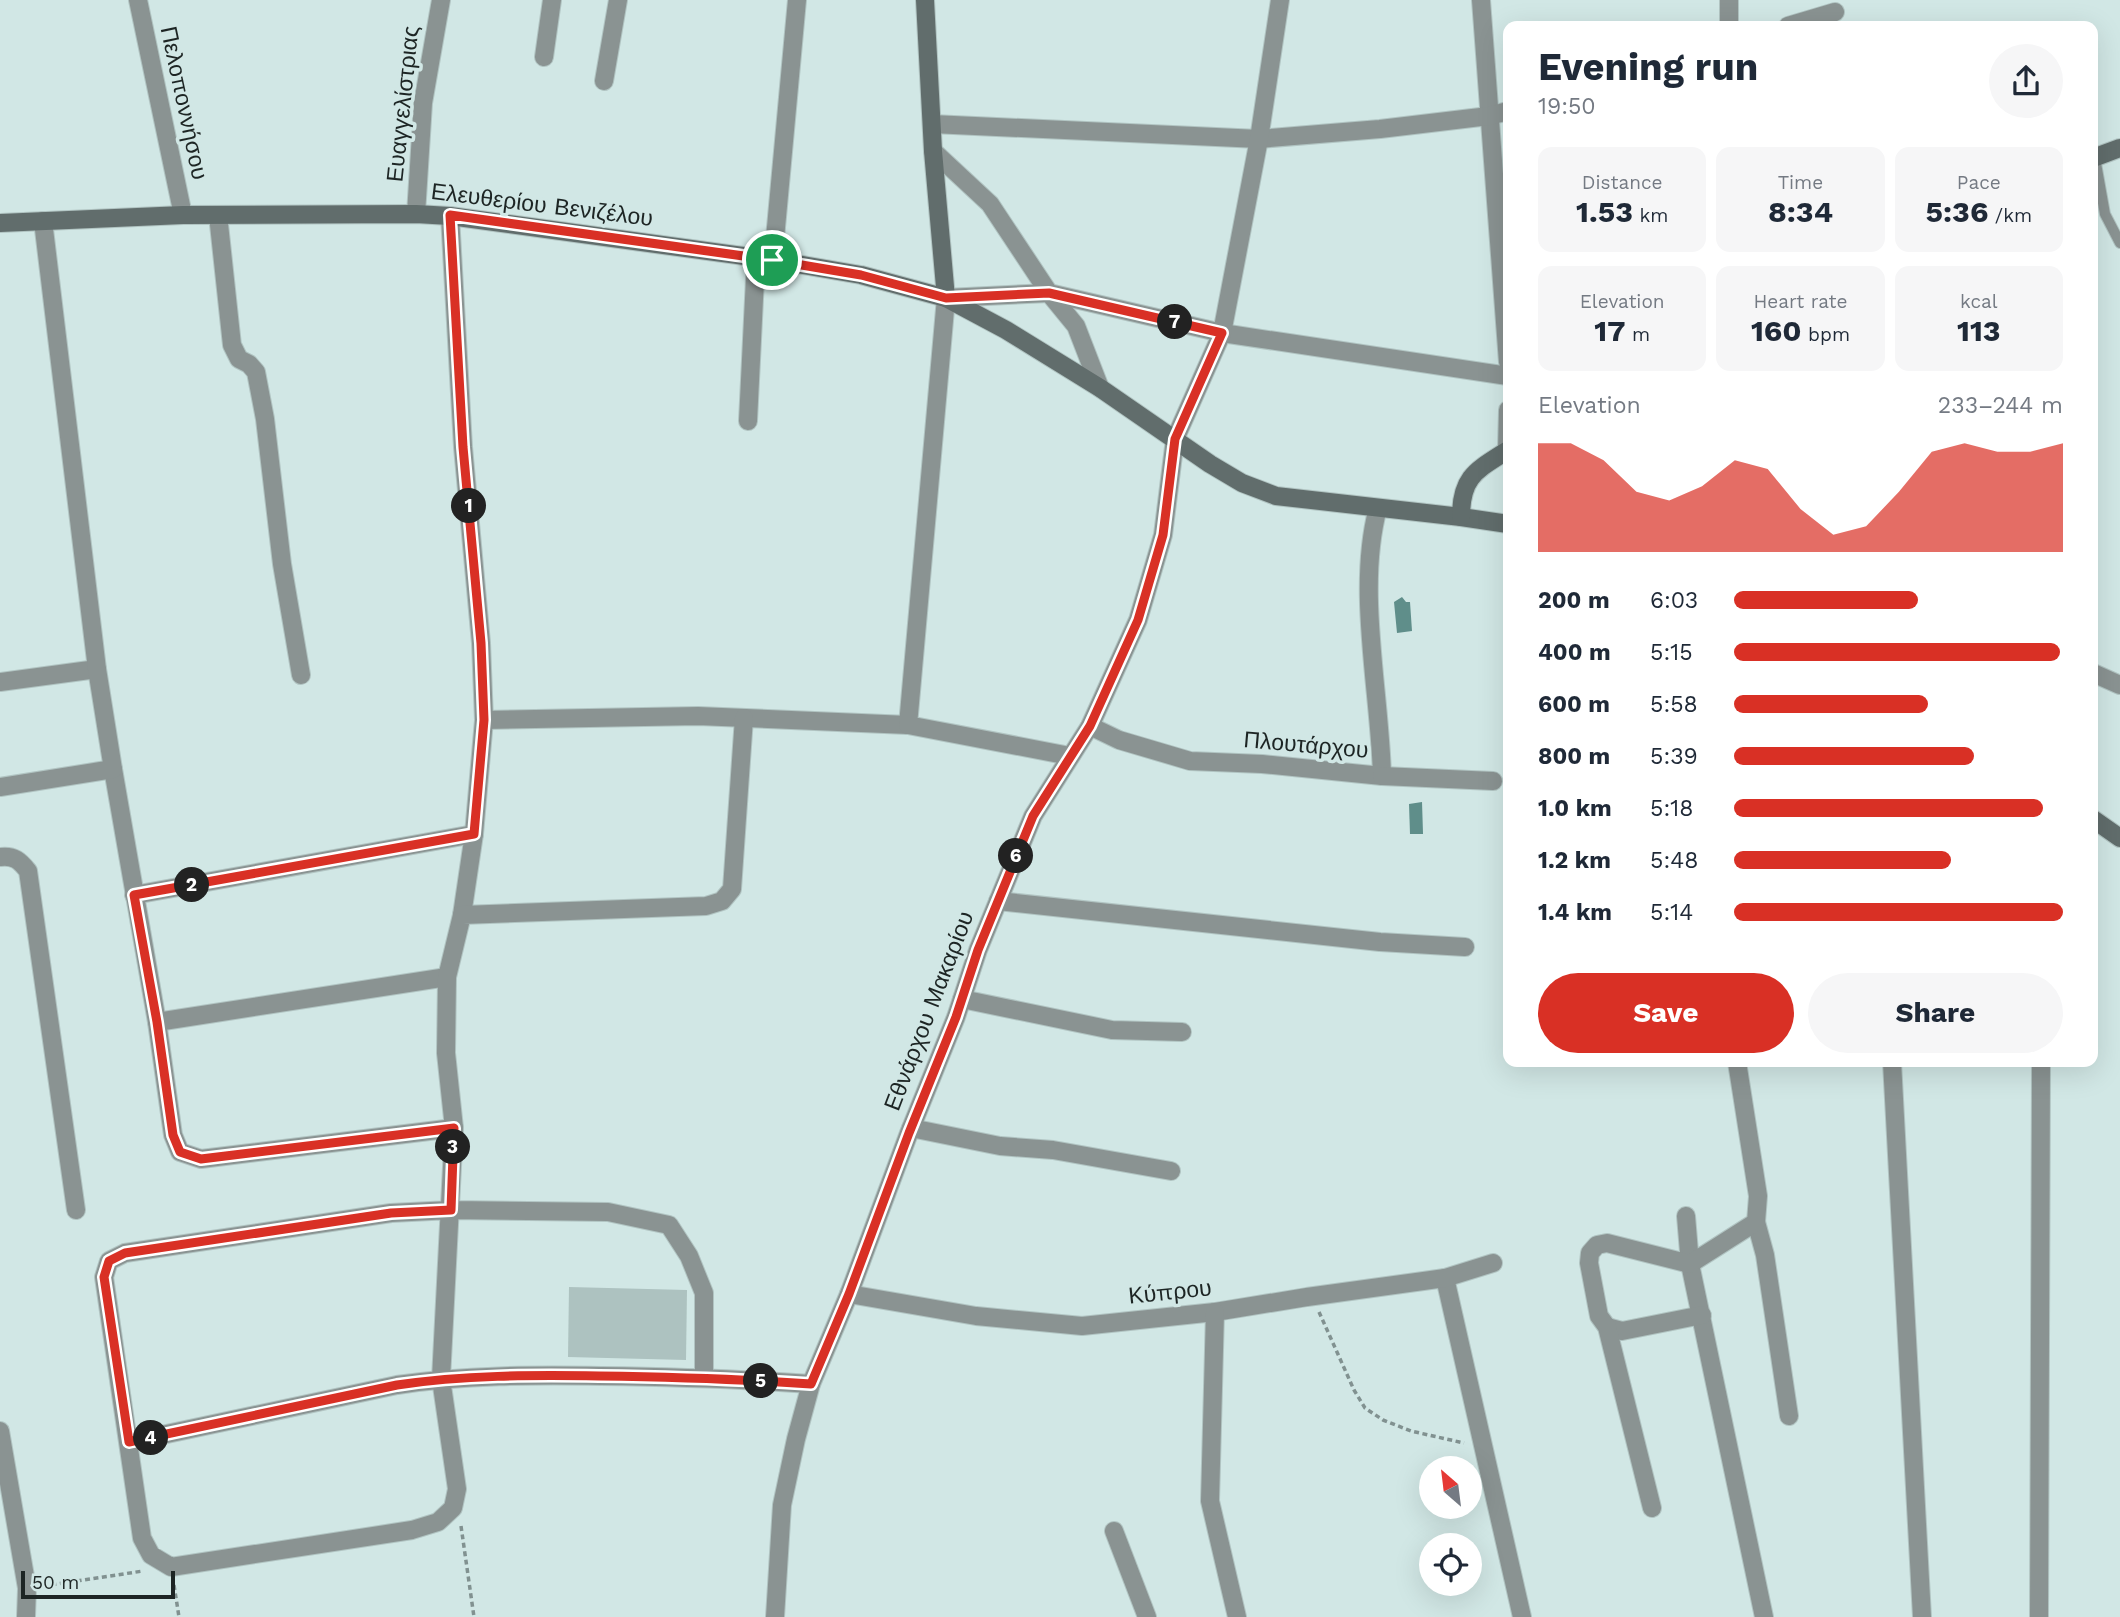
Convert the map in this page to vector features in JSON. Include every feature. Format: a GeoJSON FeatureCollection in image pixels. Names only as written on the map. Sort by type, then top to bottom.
{"type":"FeatureCollection","features":[{"type":"Feature","properties":{"kind":"street","name":"Πελοποννήσου"},"geometry":{"type":"LineString","coordinates":[[138,0],[183,215]]}},
{"type":"Feature","properties":{"kind":"street","name":"Ευαγγελίστριας"},"geometry":{"type":"LineString","coordinates":[[416,214],[424,103],[441,0]]}},
{"type":"Feature","properties":{"kind":"street"},"geometry":{"type":"LineString","coordinates":[[544,57],[552,0]]}},
{"type":"Feature","properties":{"kind":"street"},"geometry":{"type":"LineString","coordinates":[[604,80],[618,0]]}},
{"type":"Feature","properties":{"kind":"street"},"geometry":{"type":"LineString","coordinates":[[748,421],[764,259],[797,0]]}},
{"type":"Feature","properties":{"kind":"street"},"geometry":{"type":"LineString","coordinates":[[908,725],[946,298],[933,151],[925,0]]}},
{"type":"Feature","properties":{"kind":"street","name":"Εθνάρχου Μακαρίου"},"geometry":{"type":"LineString","coordinates":[[775,1617],[782,1505],[811,1384],[849,1294],[962,999],[978,950],[1033,816],[1090,726],[1138,620],[1163,535],[1175,439],[1222,333],[1259,139],[1280,0]]}},
{"type":"Feature","properties":{"kind":"street"},"geometry":{"type":"LineString","coordinates":[[1481,0],[1503,297]]}},
{"type":"Feature","properties":{"kind":"street"},"geometry":{"type":"LineString","coordinates":[[1729,0],[1729,21]]}},
{"type":"Feature","properties":{"kind":"street"},"geometry":{"type":"LineString","coordinates":[[1806,21],[1836,13]]}},
{"type":"Feature","properties":{"kind":"street"},"geometry":{"type":"LineString","coordinates":[[932,124],[1259,139],[1380,129],[1503,112]]}},
{"type":"Feature","properties":{"kind":"street"},"geometry":{"type":"LineString","coordinates":[[2098,156],[2120,148]]}},
{"type":"Feature","properties":{"kind":"street"},"geometry":{"type":"LineString","coordinates":[[933,151],[990,204],[1049,293],[1076,326],[1100,388]]}},
{"type":"Feature","properties":{"kind":"street","name":"Ελευθερίου Βενιζέλου"},"geometry":{"type":"LineString","coordinates":[[0,223],[183,215],[450,215],[861,275],[946,298],[1006,330],[1100,388],[1242,483],[1276,496],[1503,523]]}},
{"type":"Feature","properties":{"kind":"street"},"geometry":{"type":"LineString","coordinates":[[218,215],[232,345],[239,359],[249,364],[256,372],[265,419],[282,564],[301,676]]}},
{"type":"Feature","properties":{"kind":"street"},"geometry":{"type":"LineString","coordinates":[[450,215],[463,447],[481,643],[484,720],[474,834],[462,915],[447,977],[446,1053],[454,1128],[451,1210],[440,1379],[457,1489],[453,1507],[438,1522],[412,1530],[171,1567],[150,1555],[142,1538],[104,1277],[109,1261],[125,1253],[378,1215],[451,1210],[608,1212],[668,1225],[689,1256],[704,1293],[704,1377]]}},
{"type":"Feature","properties":{"kind":"street"},"geometry":{"type":"LineString","coordinates":[[43,221],[97,669],[157,1022],[173,1135],[180,1152],[201,1159],[454,1128]]}},
{"type":"Feature","properties":{"kind":"street"},"geometry":{"type":"LineString","coordinates":[[946,298],[1049,293],[1222,333],[1503,375]]}},
{"type":"Feature","properties":{"kind":"street"},"geometry":{"type":"LineString","coordinates":[[1461,517],[1461,498],[1465,486],[1483,466],[1503,453]]}},
{"type":"Feature","properties":{"kind":"street","name":"Πλουτάρχου"},"geometry":{"type":"LineString","coordinates":[[1090,726],[1119,740],[1190,761],[1262,764],[1382,776],[1370,580],[1372,531],[1378,508]]}},
{"type":"Feature","properties":{"kind":"street"},"geometry":{"type":"LineString","coordinates":[[0,682],[97,669]]}},
{"type":"Feature","properties":{"kind":"street"},"geometry":{"type":"LineString","coordinates":[[2098,675],[2120,685]]}},
{"type":"Feature","properties":{"kind":"street"},"geometry":{"type":"LineString","coordinates":[[484,720],[698,716],[908,725],[1070,756]]}},
{"type":"Feature","properties":{"kind":"street"},"geometry":{"type":"LineString","coordinates":[[462,915],[706,906],[722,901],[732,890],[744,718]]}},
{"type":"Feature","properties":{"kind":"street"},"geometry":{"type":"LineString","coordinates":[[0,787],[113,769]]}},
{"type":"Feature","properties":{"kind":"street"},"geometry":{"type":"LineString","coordinates":[[1382,776],[1493,781]]}},
{"type":"Feature","properties":{"kind":"street"},"geometry":{"type":"LineString","coordinates":[[2098,823],[2120,838]]}},
{"type":"Feature","properties":{"kind":"street"},"geometry":{"type":"LineString","coordinates":[[134,895],[474,834]]}},
{"type":"Feature","properties":{"kind":"street"},"geometry":{"type":"LineString","coordinates":[[0,857],[20,860],[28,871],[76,1210]]}},
{"type":"Feature","properties":{"kind":"street"},"geometry":{"type":"LineString","coordinates":[[998,901],[1380,942],[1465,947]]}},
{"type":"Feature","properties":{"kind":"street"},"geometry":{"type":"LineString","coordinates":[[157,1022],[447,977]]}},
{"type":"Feature","properties":{"kind":"street"},"geometry":{"type":"LineString","coordinates":[[962,999],[1112,1030],[1182,1032]]}},
{"type":"Feature","properties":{"kind":"street"},"geometry":{"type":"LineString","coordinates":[[1738,1067],[1758,1196],[1756,1222],[1765,1255],[1789,1416]]}},
{"type":"Feature","properties":{"kind":"street"},"geometry":{"type":"LineString","coordinates":[[1892,1067],[1922,1617]]}},
{"type":"Feature","properties":{"kind":"street"},"geometry":{"type":"LineString","coordinates":[[2039,1617],[2041,1067]]}},
{"type":"Feature","properties":{"kind":"street"},"geometry":{"type":"LineString","coordinates":[[911,1128],[1000,1146],[1053,1150],[1171,1171]]}},
{"type":"Feature","properties":{"kind":"street"},"geometry":{"type":"LineString","coordinates":[[1686,1216],[1690,1264],[1764,1617]]}},
{"type":"Feature","properties":{"kind":"street"},"geometry":{"type":"LineString","coordinates":[[1652,1508],[1607,1327],[1600,1317],[1589,1263],[1590,1253],[1597,1245],[1607,1243],[1690,1264],[1756,1222]]}},
{"type":"Feature","properties":{"kind":"street","name":"Κύπρου"},"geometry":{"type":"LineString","coordinates":[[849,1294],[976,1316],[1082,1326],[1215,1312],[1445,1278],[1493,1263]]}},
{"type":"Feature","properties":{"kind":"street"},"geometry":{"type":"LineString","coordinates":[[1445,1278],[1522,1617]]}},
{"type":"Feature","properties":{"kind":"street"},"geometry":{"type":"LineString","coordinates":[[1215,1312],[1210,1501],[1237,1617]]}},
{"type":"Feature","properties":{"kind":"street"},"geometry":{"type":"LineString","coordinates":[[1607,1327],[1622,1331],[1702,1315]]}},
{"type":"Feature","properties":{"kind":"street"},"geometry":{"type":"LineString","coordinates":[[129,1442],[397,1385],[440,1379],[536,1375],[704,1377],[811,1384]]}},
{"type":"Feature","properties":{"kind":"street"},"geometry":{"type":"LineString","coordinates":[[0,1431],[3,1466],[27,1588],[26,1617]]}},
{"type":"Feature","properties":{"kind":"street"},"geometry":{"type":"LineString","coordinates":[[1114,1531],[1147,1617]]}},
{"type":"Feature","properties":{"kind":"lane"},"geometry":{"type":"LineString","coordinates":[[2098,178],[2105,214],[2120,243]]}},
{"type":"Feature","properties":{"kind":"path"},"geometry":{"type":"LineString","coordinates":[[1307,1297],[1317,1310],[1365,1408],[1383,1420],[1411,1432],[1459,1443],[1484,1441]]}},
{"type":"Feature","properties":{"kind":"path"},"geometry":{"type":"LineString","coordinates":[[453,1507],[462,1528],[474,1617]]}},
{"type":"Feature","properties":{"kind":"path"},"geometry":{"type":"LineString","coordinates":[[27,1588],[171,1567],[179,1617]]}},
{"type":"Feature","properties":{"kind":"water"},"geometry":{"type":"Polygon","coordinates":[[[1402,597],[1406,602],[1410,602],[1412,631],[1397,633],[1394,602],[1402,597]]]}},
{"type":"Feature","properties":{"kind":"water"},"geometry":{"type":"Polygon","coordinates":[[[1422,802],[1423,834],[1410,834],[1409,804],[1422,802]]]}},
{"type":"Feature","properties":{"kind":"building"},"geometry":{"type":"Polygon","coordinates":[[[569,1287],[687,1290],[686,1360],[568,1357],[569,1287]]]}},
{"type":"Feature","properties":{"kind":"route"},"geometry":{"type":"LineString","coordinates":[[450,215],[772,260],[861,275],[946,298],[1049,293],[1222,333],[1175,439],[1163,535],[1138,620],[1090,726],[1033,816],[978,950],[956,1017],[849,1294],[811,1384],[704,1377],[536,1375],[440,1379],[397,1385],[129,1442],[104,1277],[109,1261],[125,1253],[391,1213],[451,1210],[454,1128],[201,1159],[180,1152],[173,1135],[157,1022],[134,895],[474,834],[484,720],[481,643],[463,447],[450,215]]}}]}
